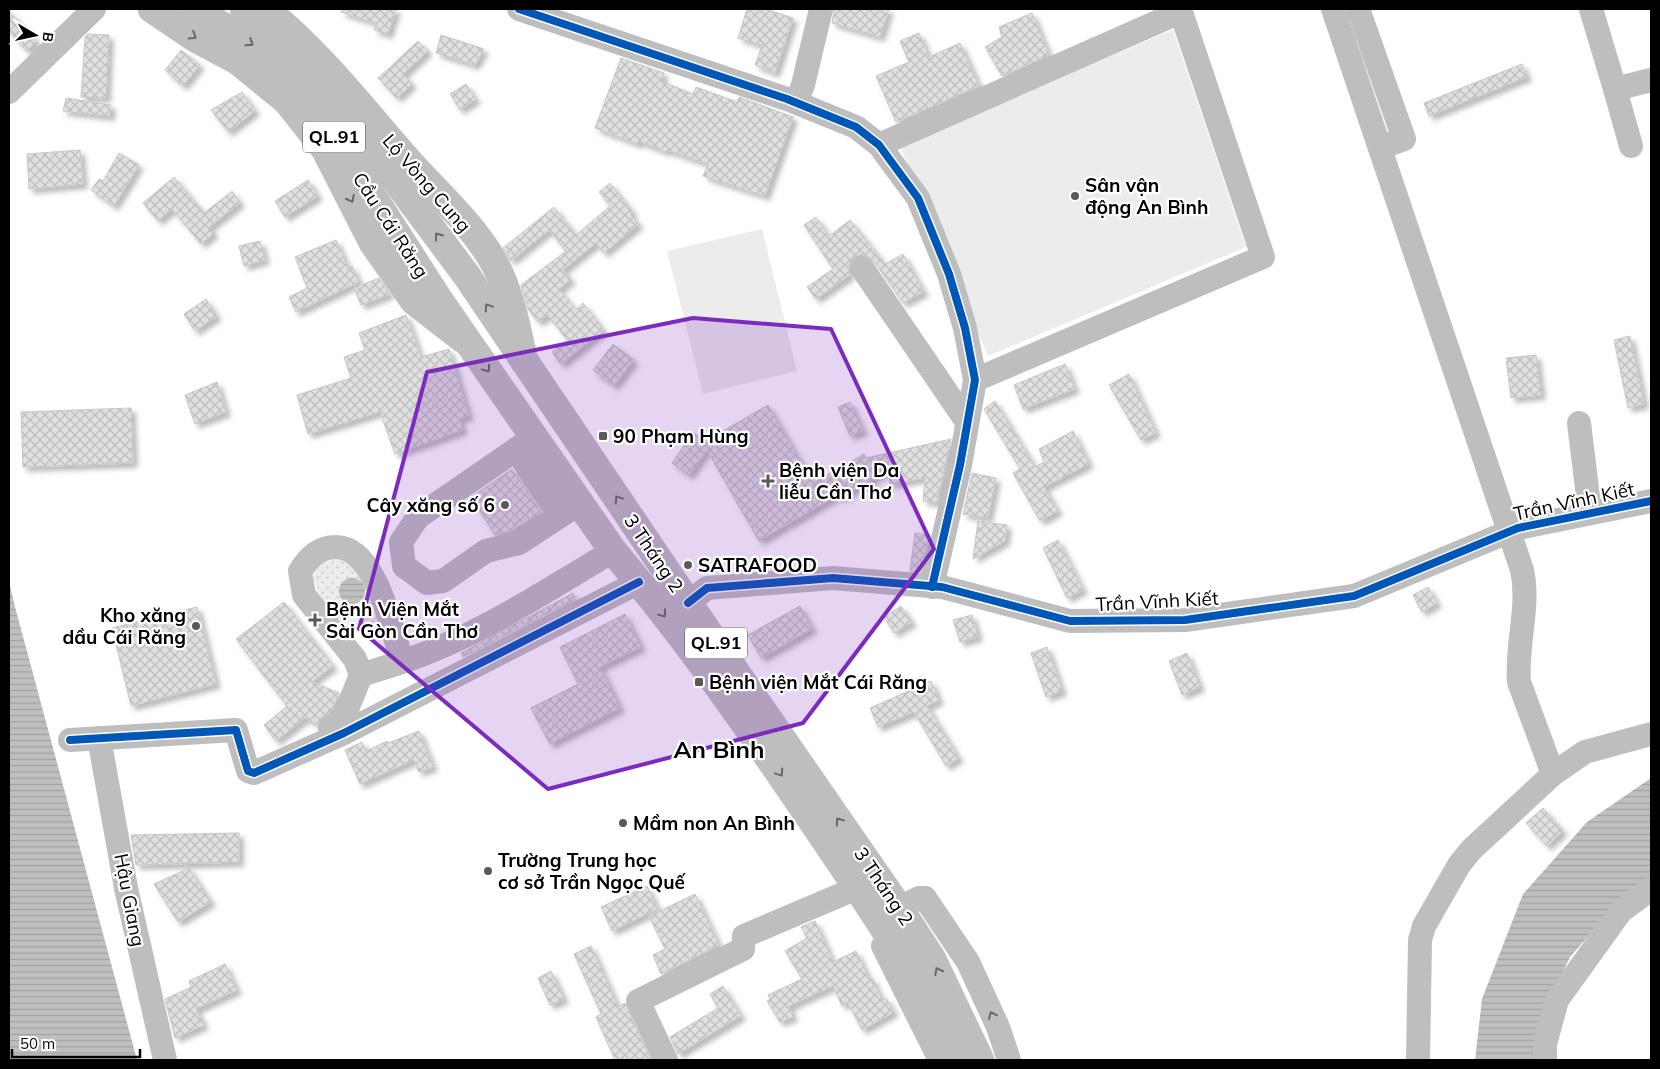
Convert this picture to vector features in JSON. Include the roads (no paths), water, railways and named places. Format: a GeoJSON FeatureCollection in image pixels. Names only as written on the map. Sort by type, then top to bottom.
{"type":"FeatureCollection","features":[{"type":"Feature","properties":{"kind":"main road"},"geometry":{"type":"LineString","coordinates":[[152,9],[195,38],[238,61],[288,101],[325,149],[373,243],[414,301],[469,344]]}},
{"type":"Feature","properties":{"kind":"main road","name":"Cầu Cái Răng"},"geometry":{"type":"LineString","coordinates":[[194,9],[255,45],[307,94],[439,300]]}},
{"type":"Feature","properties":{"kind":"main road","name":"Cầu Cái Răng"},"geometry":{"type":"LineString","coordinates":[[263,10],[279,36],[327,88],[467,276]]}},
{"type":"Feature","properties":{"kind":"main road","name":"Lộ Vòng Cung"},"geometry":{"type":"LineString","coordinates":[[263,10],[296,34],[416,169],[454,207],[496,266],[513,309],[525,362]]}},
{"type":"Feature","properties":{"kind":"main road","name":"3 Tháng 2"},"geometry":{"type":"LineString","coordinates":[[467,276],[932,959],[950,1018],[956,1060]]}},
{"type":"Feature","properties":{"kind":"main road","name":"3 Tháng 2"},"geometry":{"type":"LineString","coordinates":[[439,300],[469,344],[525,443],[570,510],[612,551],[639,582],[745,721],[888,934],[980,1060]]}},
{"type":"Feature","properties":{"kind":"street"},"geometry":{"type":"LineString","coordinates":[[9,92],[94,9]]}},
{"type":"Feature","properties":{"kind":"street"},"geometry":{"type":"LineString","coordinates":[[519,9],[796,102],[856,127],[879,145],[918,198],[951,283],[965,328],[975,380],[932,587]]}},
{"type":"Feature","properties":{"kind":"street"},"geometry":{"type":"LineString","coordinates":[[796,102],[803,85],[821,9]]}},
{"type":"Feature","properties":{"kind":"street"},"geometry":{"type":"LineString","coordinates":[[1333,9],[1525,582],[1518,667],[1519,682],[1553,774]]}},
{"type":"Feature","properties":{"kind":"street"},"geometry":{"type":"LineString","coordinates":[[1358,9],[1404,139],[1380,148]]}},
{"type":"Feature","properties":{"kind":"street"},"geometry":{"type":"LineString","coordinates":[[1591,9],[1630,146]]}},
{"type":"Feature","properties":{"kind":"street"},"geometry":{"type":"LineString","coordinates":[[879,145],[1180,10],[1263,257],[975,380]]}},
{"type":"Feature","properties":{"kind":"street"},"geometry":{"type":"LineString","coordinates":[[1615,89],[1651,80]]}},
{"type":"Feature","properties":{"kind":"street"},"geometry":{"type":"LineString","coordinates":[[862,268],[967,422]]}},
{"type":"Feature","properties":{"kind":"street"},"geometry":{"type":"LineString","coordinates":[[1579,422],[1590,513]]}},
{"type":"Feature","properties":{"kind":"street"},"geometry":{"type":"LineString","coordinates":[[525,443],[418,518],[401,542],[404,566],[426,583],[443,580],[486,550],[520,543],[570,510]]}},
{"type":"Feature","properties":{"kind":"street","name":"Trần Vĩnh Kiết"},"geometry":{"type":"LineString","coordinates":[[688,603],[707,588],[833,578],[932,587],[942,586],[1070,621],[1185,620],[1354,596],[1509,532],[1651,501]]}},
{"type":"Feature","properties":{"kind":"street"},"geometry":{"type":"LineString","coordinates":[[330,728],[343,719],[361,675],[355,659],[304,595],[300,571],[310,556],[327,547],[344,547],[368,566],[384,599],[402,662]]}},
{"type":"Feature","properties":{"kind":"street"},"geometry":{"type":"LineString","coordinates":[[361,675],[435,651],[486,626],[612,551]]}},
{"type":"Feature","properties":{"kind":"street"},"geometry":{"type":"LineString","coordinates":[[70,740],[236,730],[248,771],[254,773],[344,733],[639,582]]}},
{"type":"Feature","properties":{"kind":"street"},"geometry":{"type":"LineString","coordinates":[[1418,1060],[1420,940],[1424,926],[1459,865],[1471,850],[1553,774],[1585,752],[1651,734]]}},
{"type":"Feature","properties":{"kind":"street","name":"Hậu Giang"},"geometry":{"type":"LineString","coordinates":[[99,738],[126,888],[164,1060]]}},
{"type":"Feature","properties":{"kind":"street"},"geometry":{"type":"LineString","coordinates":[[666,1060],[638,1001],[743,949],[744,936],[858,888]]}},
{"type":"Feature","properties":{"kind":"street"},"geometry":{"type":"LineString","coordinates":[[1546,1060],[1545,1044],[1557,1000],[1621,911],[1651,889]]}},
{"type":"Feature","properties":{"kind":"street"},"geometry":{"type":"LineString","coordinates":[[899,908],[919,898],[925,898],[968,962],[998,1027],[1009,1060]]}},
{"type":"Feature","properties":{"kind":"street"},"geometry":{"type":"LineString","coordinates":[[888,934],[882,943],[883,950],[940,1060]]}},
{"type":"Feature","properties":{"kind":"place","name":"Sân vận động An Bình"},"geometry":{"type":"Point","coordinates":[1075,196]}},
{"type":"Feature","properties":{"kind":"place","name":"90 Phạm Hùng"},"geometry":{"type":"Point","coordinates":[603,436]}},
{"type":"Feature","properties":{"kind":"place","name":"Bệnh viện Da liễu Cần Thơ"},"geometry":{"type":"Point","coordinates":[768,481]}},
{"type":"Feature","properties":{"kind":"place","name":"Cây xăng số 6"},"geometry":{"type":"Point","coordinates":[505,505]}},
{"type":"Feature","properties":{"kind":"place","name":"SATRAFOOD"},"geometry":{"type":"Point","coordinates":[688,565]}},
{"type":"Feature","properties":{"kind":"place","name":"Bệnh Viện Mắt Sài Gòn Cần Thơ"},"geometry":{"type":"Point","coordinates":[315,620]}},
{"type":"Feature","properties":{"kind":"place","name":"Kho xăng dầu Cái Răng"},"geometry":{"type":"Point","coordinates":[196,626]}},
{"type":"Feature","properties":{"kind":"place","name":"Bệnh viện Mắt Cái Răng"},"geometry":{"type":"Point","coordinates":[699,682]}},
{"type":"Feature","properties":{"kind":"place","name":"Mầm non An Bình"},"geometry":{"type":"Point","coordinates":[623,823]}},
{"type":"Feature","properties":{"kind":"place","name":"Trường Trung học cơ sở Trần Ngọc Quế"},"geometry":{"type":"Point","coordinates":[488,871]}},
{"type":"Feature","properties":{"kind":"district","name":"An Bình"},"geometry":{"type":"Point","coordinates":[719,750]}}]}
